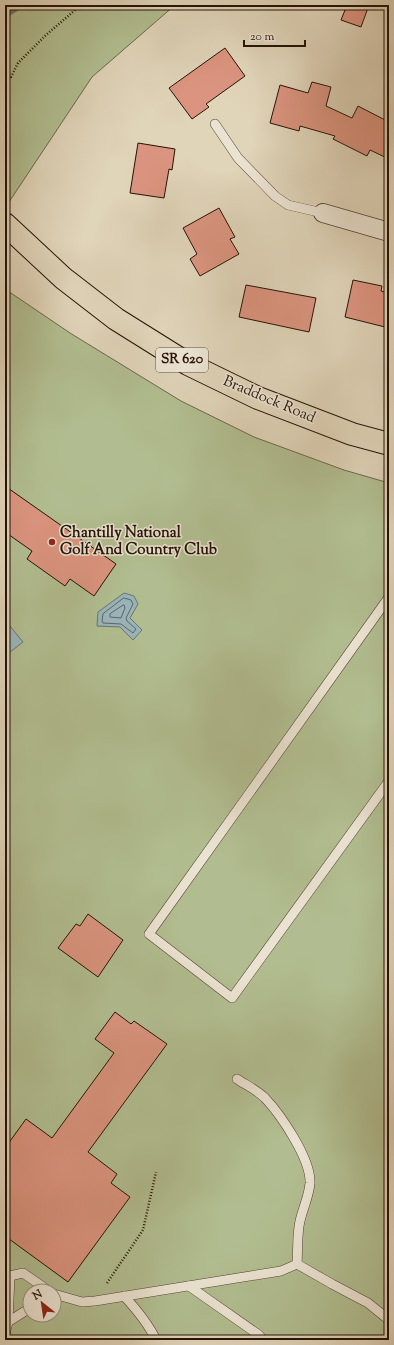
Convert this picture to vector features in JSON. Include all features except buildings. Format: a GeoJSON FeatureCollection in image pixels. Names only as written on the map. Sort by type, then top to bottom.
{"type":"FeatureCollection","features":[{"type":"Feature","properties":{"kind":"main road","name":"Braddock Road"},"geometry":{"type":"LineString","coordinates":[[5,224],[63,278],[110,315],[188,364],[258,398],[352,434],[389,444]]}},
{"type":"Feature","properties":{"kind":"street"},"geometry":{"type":"LineString","coordinates":[[323,213],[389,232]]}},
{"type":"Feature","properties":{"kind":"lane"},"geometry":{"type":"LineString","coordinates":[[215,124],[238,158],[275,196],[288,205],[323,213]]}},
{"type":"Feature","properties":{"kind":"lane"},"geometry":{"type":"LineString","coordinates":[[389,597],[148,934],[232,998],[389,781]]}},
{"type":"Feature","properties":{"kind":"lane"},"geometry":{"type":"LineString","coordinates":[[237,1079],[264,1097],[279,1116],[297,1144],[308,1169],[310,1182],[307,1199],[300,1222],[297,1264]]}},
{"type":"Feature","properties":{"kind":"lane"},"geometry":{"type":"LineString","coordinates":[[62,1296],[82,1302],[95,1301],[281,1271],[297,1264]]}},
{"type":"Feature","properties":{"kind":"lane"},"geometry":{"type":"LineString","coordinates":[[297,1264],[368,1303],[389,1320]]}},
{"type":"Feature","properties":{"kind":"lane"},"geometry":{"type":"LineString","coordinates":[[5,1334],[8,1322],[8,1277],[23,1273],[37,1283]]}},
{"type":"Feature","properties":{"kind":"lane"},"geometry":{"type":"LineString","coordinates":[[189,1286],[259,1335],[263,1340]]}},
{"type":"Feature","properties":{"kind":"lane"},"geometry":{"type":"LineString","coordinates":[[124,1296],[140,1314],[156,1340]]}},
{"type":"Feature","properties":{"kind":"lane"},"geometry":{"type":"LineString","coordinates":[[8,1322],[22,1313]]}},
{"type":"Feature","properties":{"kind":"path"},"geometry":{"type":"LineString","coordinates":[[5,75],[11,77],[18,63],[46,35],[81,5]]}},
{"type":"Feature","properties":{"kind":"path"},"geometry":{"type":"LineString","coordinates":[[95,1301],[143,1230],[156,1172]]}},
{"type":"Feature","properties":{"kind":"green space"},"geometry":{"type":"Polygon","coordinates":[[[5,5],[175,5],[92,77],[9,202],[5,198],[5,5]]]}},
{"type":"Feature","properties":{"kind":"green space","name":"Chantilly National Golf And Country Club"},"geometry":{"type":"Polygon","coordinates":[[[5,289],[70,333],[181,401],[254,437],[344,470],[389,483],[389,1340],[5,1340],[5,289]]]}},
{"type":"Feature","properties":{"kind":"water"},"geometry":{"type":"Polygon","coordinates":[[[124,593],[134,596],[138,604],[130,618],[142,630],[133,640],[120,627],[97,626],[98,612],[124,593]]]}},
{"type":"Feature","properties":{"kind":"water"},"geometry":{"type":"Polygon","coordinates":[[[5,620],[23,642],[5,656],[5,620]]]}},
{"type":"Feature","properties":{"kind":"waterway"},"geometry":{"type":"LineString","coordinates":[[5,15],[22,5]]}},
{"type":"Feature","properties":{"kind":"place","name":"Chantilly National Golf And Country Club"},"geometry":{"type":"Point","coordinates":[52,542]}}]}
